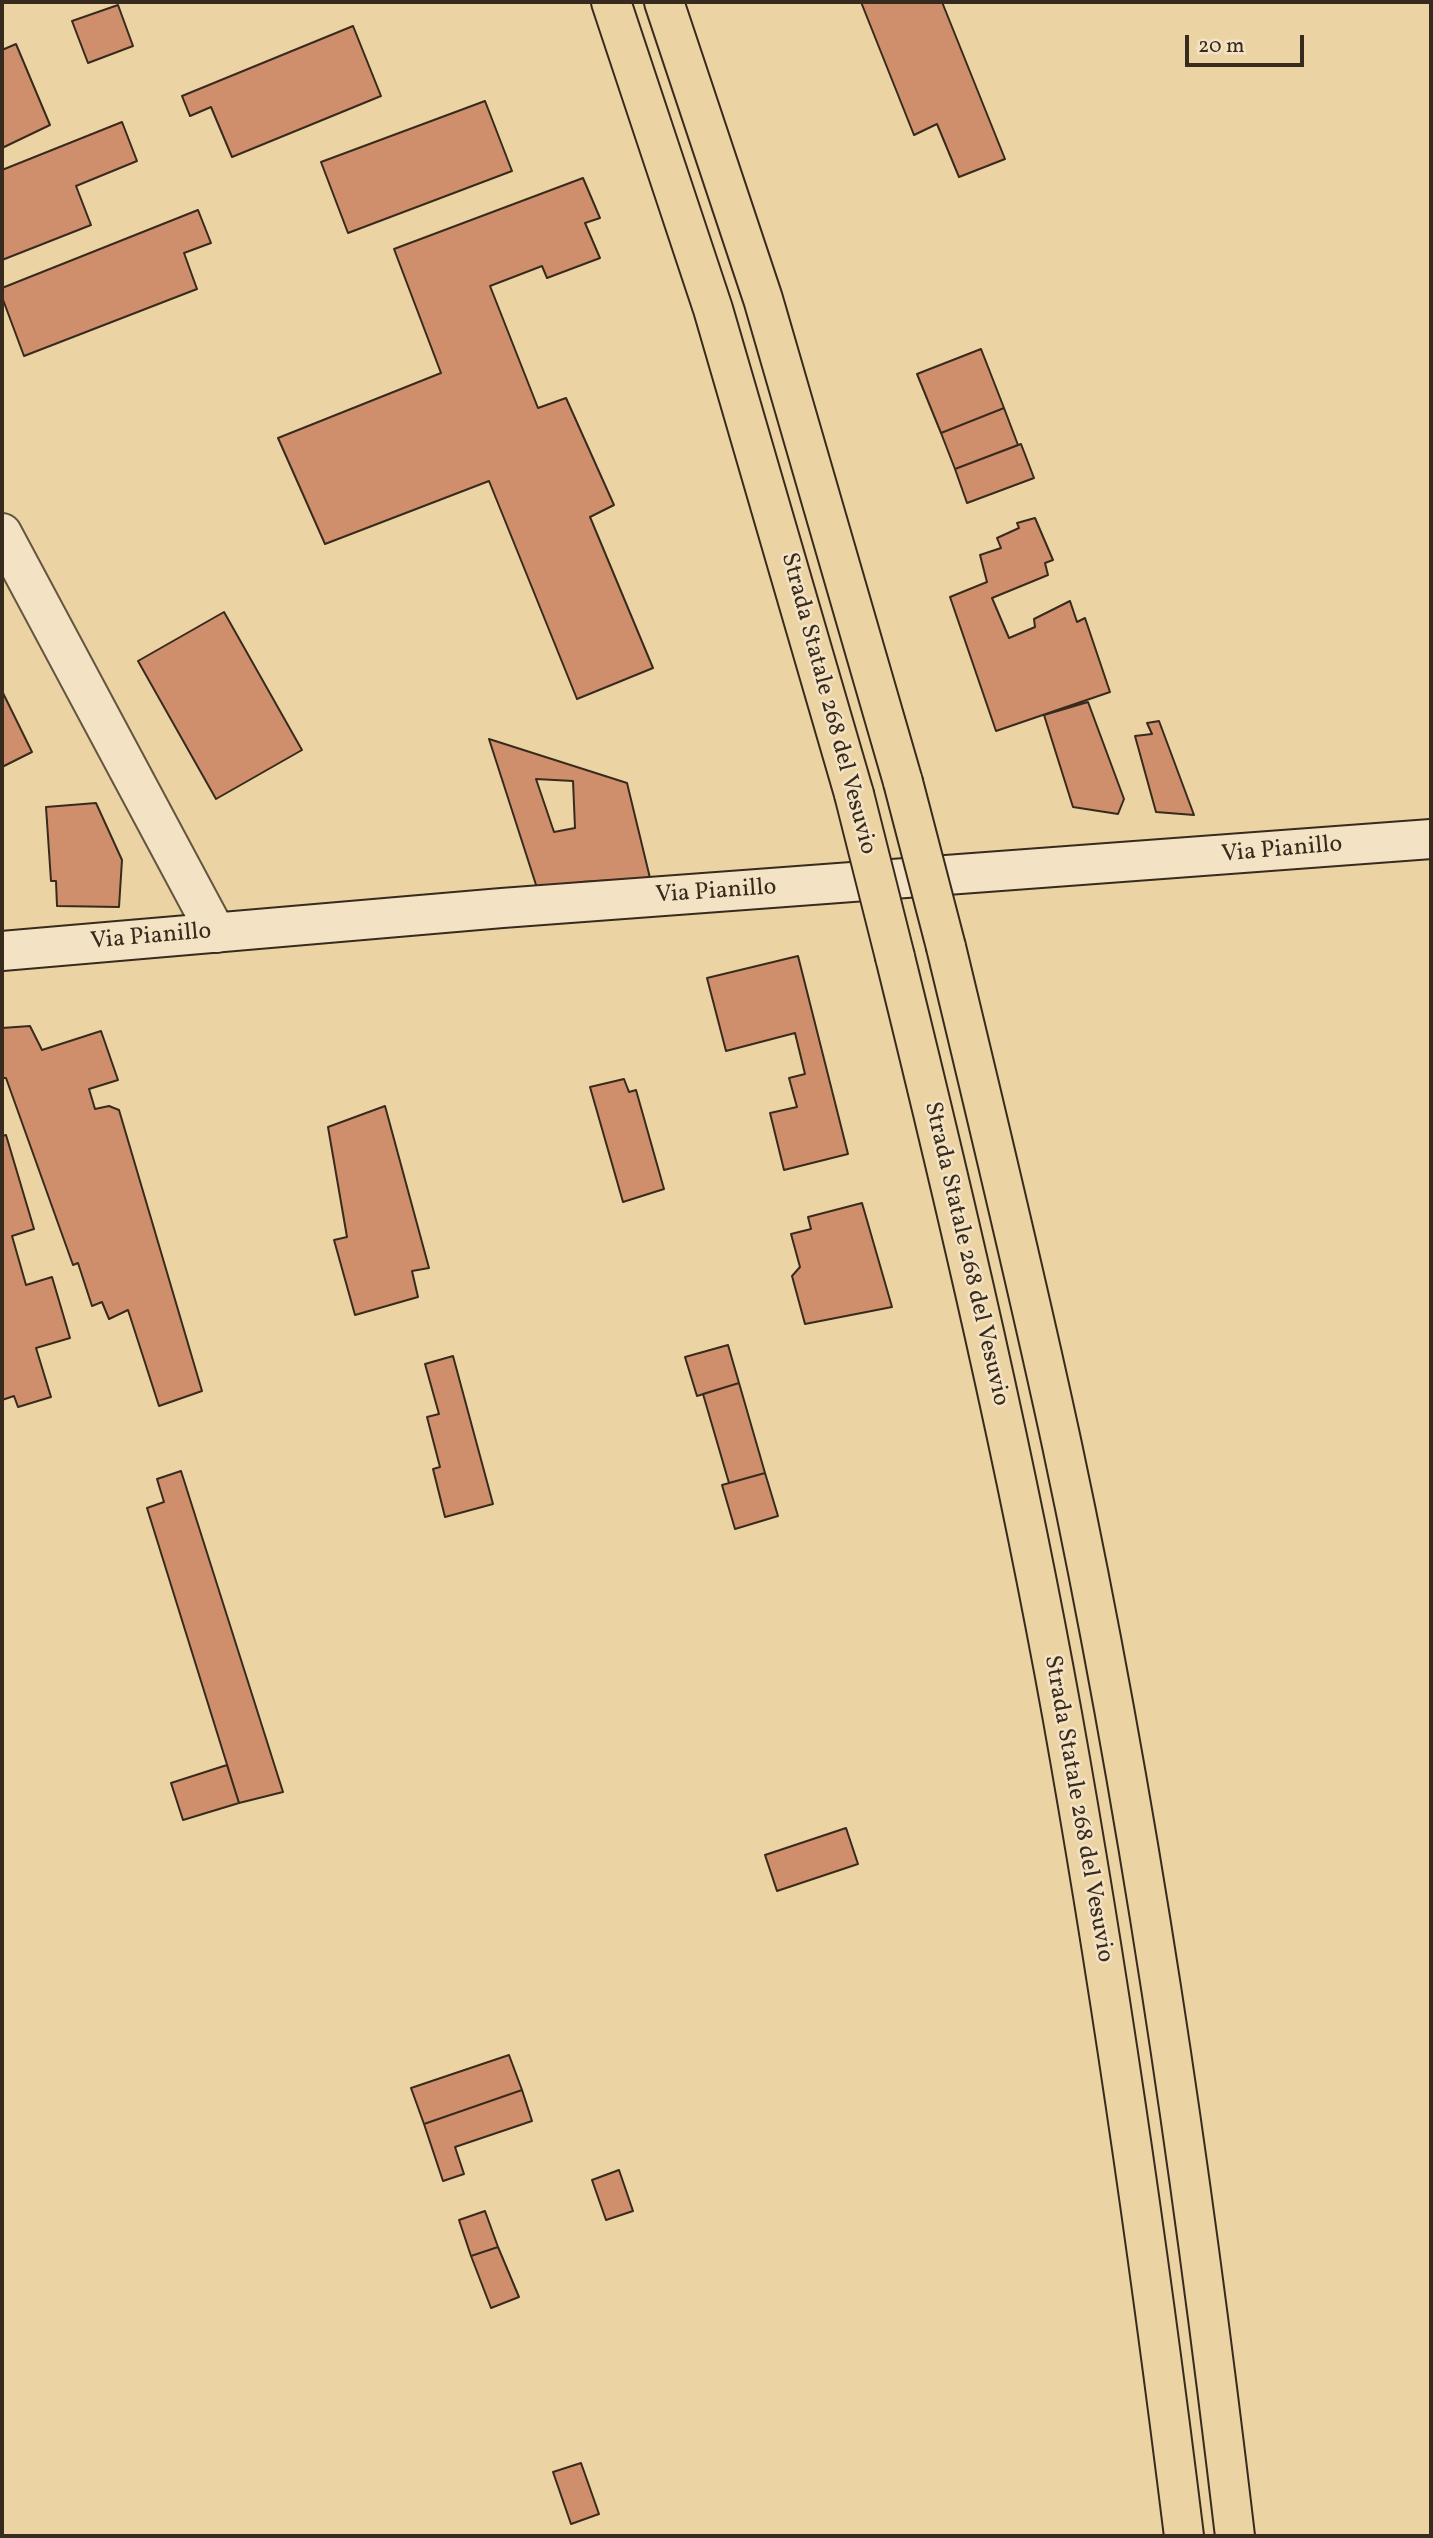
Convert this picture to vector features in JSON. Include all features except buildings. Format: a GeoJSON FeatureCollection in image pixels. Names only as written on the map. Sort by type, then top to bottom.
{"type":"FeatureCollection","features":[{"type":"Feature","properties":{"kind":"highway","name":"Strada Statale 268 del Vesuvio"},"geometry":{"type":"LineString","coordinates":[[611,2],[717,322],[854,794],[953,1192],[1012,1457],[1062,1713],[1118,2046],[1157,2315],[1184,2536]]}},
{"type":"Feature","properties":{"kind":"highway","name":"Strada Statale 268 del Vesuvio"},"geometry":{"type":"LineString","coordinates":[[664,2],[763,299],[903,782],[946,947],[1062,1448],[1111,1701],[1170,2039],[1208,2310],[1235,2536]]}},
{"type":"Feature","properties":{"kind":"street"},"geometry":{"type":"LineString","coordinates":[[2,533],[216,933]]}},
{"type":"Feature","properties":{"kind":"street","name":"Via Pianillo"},"geometry":{"type":"LineString","coordinates":[[2,951],[502,908],[1431,839]]}}]}
